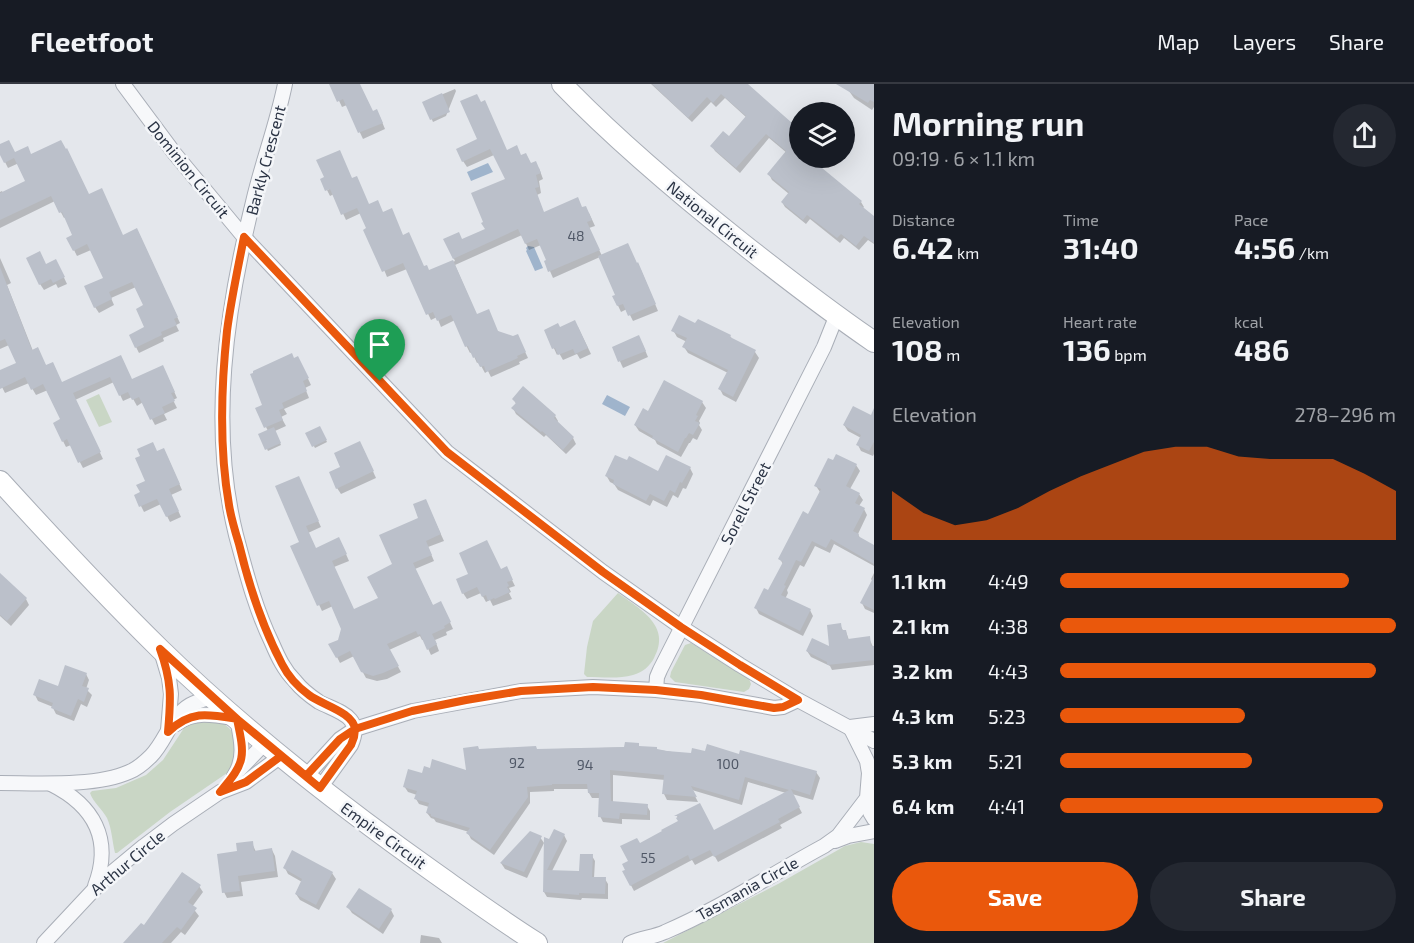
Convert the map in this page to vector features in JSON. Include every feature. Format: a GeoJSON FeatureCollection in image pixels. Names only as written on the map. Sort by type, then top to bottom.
{"type":"FeatureCollection","features":[{"type":"Feature","properties":{"kind":"street","name":"Dominion Circuit"},"geometry":{"type":"LineString","coordinates":[[123,84],[175,154],[244,237],[447,452],[603,572],[681,627],[798,700],[874,741]]}},
{"type":"Feature","properties":{"kind":"street","name":"Barkly Crescent"},"geometry":{"type":"LineString","coordinates":[[285,84],[244,237],[227,329],[222,410],[223,456],[229,505],[248,581],[262,622],[284,667],[296,682],[309,695],[348,717],[355,729]]}},
{"type":"Feature","properties":{"kind":"street","name":"National Circuit"},"geometry":{"type":"LineString","coordinates":[[562,84],[686,200],[800,289],[874,342]]}},
{"type":"Feature","properties":{"kind":"street","name":"Sorell Street"},"geometry":{"type":"LineString","coordinates":[[656,690],[658,673],[824,347],[836,316]]}},
{"type":"Feature","properties":{"kind":"street","name":"Empire Circuit"},"geometry":{"type":"LineString","coordinates":[[0,481],[46,532],[160,649],[237,719],[313,782],[513,936],[537,943]]}},
{"type":"Feature","properties":{"kind":"street","name":"Empire Circuit"},"geometry":{"type":"LineString","coordinates":[[160,649],[169,678],[171,694],[168,732]]}},
{"type":"Feature","properties":{"kind":"street"},"geometry":{"type":"LineString","coordinates":[[313,782],[340,739],[355,729],[412,711],[521,691],[593,687],[656,690],[701,695],[774,708],[783,707],[798,700]]}},
{"type":"Feature","properties":{"kind":"street"},"geometry":{"type":"LineString","coordinates":[[0,783],[97,780],[128,773],[152,756],[187,707],[212,697]]}},
{"type":"Feature","properties":{"kind":"street"},"geometry":{"type":"LineString","coordinates":[[168,732],[183,720],[196,715],[206,714],[237,719],[242,755],[239,769],[234,776]]}},
{"type":"Feature","properties":{"kind":"street"},"geometry":{"type":"LineString","coordinates":[[874,724],[850,727],[867,761],[871,793],[870,812],[874,819]]}},
{"type":"Feature","properties":{"kind":"street","name":"Arthur Circle"},"geometry":{"type":"LineString","coordinates":[[220,792],[265,743]]}},
{"type":"Feature","properties":{"kind":"street","name":"Arthur Circle"},"geometry":{"type":"LineString","coordinates":[[44,943],[120,864],[220,792],[246,782],[281,756]]}},
{"type":"Feature","properties":{"kind":"street"},"geometry":{"type":"LineString","coordinates":[[49,783],[81,803],[98,829],[102,857],[93,890]]}},
{"type":"Feature","properties":{"kind":"street","name":"Tasmania Circle"},"geometry":{"type":"LineString","coordinates":[[830,842],[848,825],[871,793]]}},
{"type":"Feature","properties":{"kind":"street","name":"Tasmania Circle"},"geometry":{"type":"LineString","coordinates":[[630,943],[663,933],[717,906],[830,842],[874,831]]}},
{"type":"Feature","properties":{"kind":"street","name":"Tasmania Circle"},"geometry":{"type":"LineString","coordinates":[[652,943],[663,933]]}},
{"type":"Feature","properties":{"kind":"green space"},"geometry":{"type":"Polygon","coordinates":[[[99,394],[112,422],[99,427],[86,400],[99,394]]]}},
{"type":"Feature","properties":{"kind":"green space"},"geometry":{"type":"Polygon","coordinates":[[[618,593],[651,619],[659,637],[659,647],[650,664],[637,674],[587,677],[584,674],[593,621],[618,593]]]}},
{"type":"Feature","properties":{"kind":"green space"},"geometry":{"type":"Polygon","coordinates":[[[691,643],[749,679],[751,684],[749,689],[744,692],[675,682],[670,677],[671,672],[685,645],[691,643]]]}},
{"type":"Feature","properties":{"kind":"green space"},"geometry":{"type":"Polygon","coordinates":[[[198,720],[223,723],[230,729],[237,751],[230,771],[115,853],[107,818],[90,793],[116,788],[146,775],[163,760],[186,725],[198,720]]]}},
{"type":"Feature","properties":{"kind":"green space"},"geometry":{"type":"Polygon","coordinates":[[[861,842],[874,844],[874,943],[663,943],[778,884],[845,846],[861,842]]]}},
{"type":"Feature","properties":{"kind":"water"},"geometry":{"type":"Polygon","coordinates":[[[488,163],[493,172],[471,181],[467,172],[488,163]]]}},
{"type":"Feature","properties":{"kind":"water"},"geometry":{"type":"Polygon","coordinates":[[[528,246],[534,247],[543,268],[535,271],[526,251],[528,246]]]}},
{"type":"Feature","properties":{"kind":"water"},"geometry":{"type":"Polygon","coordinates":[[[607,395],[630,407],[625,416],[602,404],[607,395]]]}},
{"type":"Feature","properties":{"kind":"building"},"geometry":{"type":"Polygon","coordinates":[[[329,84],[360,84],[373,111],[377,109],[383,123],[358,133],[343,99],[337,102],[329,84]]]}},
{"type":"Feature","properties":{"kind":"building"},"geometry":{"type":"Polygon","coordinates":[[[652,84],[748,84],[789,120],[789,168],[822,168],[862,201],[859,204],[874,216],[874,243],[864,236],[856,246],[841,234],[837,238],[807,215],[803,220],[781,202],[789,192],[767,174],[786,151],[766,134],[736,168],[710,146],[723,131],[729,136],[746,116],[721,94],[713,103],[707,97],[688,118],[652,84]]]}},
{"type":"Feature","properties":{"kind":"building"},"geometry":{"type":"Polygon","coordinates":[[[836,84],[874,84],[874,102],[870,100],[868,103],[836,84]]]}},
{"type":"Feature","properties":{"kind":"building"},"geometry":{"type":"Polygon","coordinates":[[[442,93],[450,112],[430,120],[422,102],[442,93]]]}},
{"type":"Feature","properties":{"kind":"building"},"geometry":{"type":"Polygon","coordinates":[[[477,94],[481,102],[485,100],[507,150],[517,145],[521,155],[526,153],[531,163],[536,161],[541,173],[536,175],[539,187],[535,188],[544,212],[578,197],[582,207],[586,206],[592,220],[587,222],[600,250],[548,272],[544,261],[546,260],[537,239],[525,244],[518,229],[453,259],[443,239],[459,232],[462,239],[485,229],[471,193],[505,179],[490,149],[462,162],[456,149],[477,139],[460,101],[477,94]]]}},
{"type":"Feature","properties":{"kind":"building"},"geometry":{"type":"Polygon","coordinates":[[[9,140],[15,152],[28,146],[31,154],[61,140],[89,194],[102,188],[123,235],[137,228],[178,317],[174,319],[177,325],[135,348],[129,335],[144,327],[136,309],[143,305],[132,282],[109,292],[112,299],[94,308],[84,286],[103,278],[87,244],[73,251],[66,238],[72,235],[62,212],[59,213],[51,196],[0,220],[0,193],[25,181],[14,158],[4,163],[0,155],[0,144],[9,140]]]}},
{"type":"Feature","properties":{"kind":"building"},"geometry":{"type":"Polygon","coordinates":[[[340,150],[352,178],[357,176],[369,204],[378,200],[383,212],[392,208],[403,235],[409,232],[424,266],[427,265],[429,270],[453,260],[477,314],[489,309],[498,331],[513,336],[518,334],[526,352],[486,372],[484,366],[480,367],[475,357],[473,358],[468,346],[465,347],[451,315],[437,321],[433,312],[426,315],[403,263],[382,272],[363,230],[366,228],[357,208],[341,215],[330,189],[325,191],[320,179],[324,177],[316,160],[340,150]]]}},
{"type":"Feature","properties":{"kind":"building"},"geometry":{"type":"Polygon","coordinates":[[[628,243],[656,304],[628,316],[623,304],[617,306],[612,296],[615,295],[598,256],[628,243]]]}},
{"type":"Feature","properties":{"kind":"building"},"geometry":{"type":"Polygon","coordinates":[[[40,251],[46,264],[56,259],[65,277],[53,283],[51,279],[39,285],[26,258],[40,251]]]}},
{"type":"Feature","properties":{"kind":"building"},"geometry":{"type":"Polygon","coordinates":[[[0,267],[32,350],[38,347],[46,365],[53,362],[62,382],[121,355],[132,379],[163,365],[175,392],[171,393],[175,401],[162,407],[165,413],[150,420],[139,397],[132,400],[128,392],[119,396],[110,377],[73,393],[101,452],[78,463],[67,439],[62,442],[53,423],[60,419],[43,384],[31,390],[25,377],[0,389],[0,370],[16,363],[5,339],[0,341],[0,267]]]}},
{"type":"Feature","properties":{"kind":"building"},"geometry":{"type":"Polygon","coordinates":[[[679,315],[695,323],[698,319],[756,350],[733,397],[718,389],[728,370],[682,347],[687,338],[671,331],[679,315]]]}},
{"type":"Feature","properties":{"kind":"building"},"geometry":{"type":"Polygon","coordinates":[[[575,320],[588,348],[575,354],[573,349],[558,355],[555,348],[552,349],[544,330],[558,323],[560,327],[575,320]]]}},
{"type":"Feature","properties":{"kind":"building"},"geometry":{"type":"Polygon","coordinates":[[[639,335],[646,351],[618,362],[612,347],[639,335]]]}},
{"type":"Feature","properties":{"kind":"building"},"geometry":{"type":"Polygon","coordinates":[[[292,353],[294,358],[298,356],[309,378],[303,381],[307,391],[282,403],[284,408],[279,410],[283,420],[264,428],[255,408],[262,405],[250,374],[292,353]]]}},
{"type":"Feature","properties":{"kind":"building"},"geometry":{"type":"Polygon","coordinates":[[[664,380],[703,401],[695,421],[700,423],[693,435],[689,433],[685,438],[678,452],[634,425],[643,408],[648,411],[664,380]]]}},
{"type":"Feature","properties":{"kind":"building"},"geometry":{"type":"Polygon","coordinates":[[[523,386],[556,415],[554,418],[574,437],[563,450],[511,408],[516,403],[512,399],[523,386]]]}},
{"type":"Feature","properties":{"kind":"building"},"geometry":{"type":"Polygon","coordinates":[[[853,406],[871,415],[874,408],[874,442],[869,451],[856,445],[861,435],[843,425],[853,406]]]}},
{"type":"Feature","properties":{"kind":"building"},"geometry":{"type":"Polygon","coordinates":[[[320,426],[327,440],[312,447],[305,433],[320,426]]]}},
{"type":"Feature","properties":{"kind":"building"},"geometry":{"type":"Polygon","coordinates":[[[274,427],[281,443],[265,450],[258,434],[274,427]]]}},
{"type":"Feature","properties":{"kind":"building"},"geometry":{"type":"Polygon","coordinates":[[[360,441],[374,471],[336,489],[329,472],[340,467],[334,453],[360,441]]]}},
{"type":"Feature","properties":{"kind":"building"},"geometry":{"type":"Polygon","coordinates":[[[153,442],[157,451],[164,448],[180,484],[169,489],[179,511],[166,517],[157,499],[139,507],[134,495],[140,492],[136,485],[145,481],[135,458],[140,456],[137,449],[153,442]]]}},
{"type":"Feature","properties":{"kind":"building"},"geometry":{"type":"Polygon","coordinates":[[[836,454],[857,464],[846,486],[860,493],[855,503],[865,508],[853,531],[874,545],[874,564],[831,539],[826,548],[812,541],[801,562],[796,560],[781,595],[811,609],[800,631],[754,608],[764,588],[768,590],[783,562],[778,559],[803,511],[808,514],[821,489],[814,486],[828,458],[833,460],[836,454]]]}},
{"type":"Feature","properties":{"kind":"building"},"geometry":{"type":"Polygon","coordinates":[[[615,455],[627,460],[629,456],[658,471],[666,455],[691,467],[675,493],[670,490],[664,501],[650,494],[646,501],[613,484],[614,480],[605,476],[615,455]]]}},
{"type":"Feature","properties":{"kind":"building"},"geometry":{"type":"Polygon","coordinates":[[[299,476],[319,521],[306,526],[316,548],[339,537],[347,554],[332,561],[354,609],[378,598],[367,577],[392,564],[379,535],[418,518],[413,504],[426,499],[441,534],[426,541],[432,555],[413,563],[433,605],[441,601],[451,622],[444,626],[445,628],[432,634],[437,644],[427,650],[420,634],[418,635],[416,631],[387,644],[399,666],[373,676],[361,672],[350,651],[336,658],[328,644],[338,640],[341,629],[329,601],[317,606],[290,546],[299,542],[275,486],[299,476]]]}},
{"type":"Feature","properties":{"kind":"building"},"geometry":{"type":"Polygon","coordinates":[[[487,540],[501,569],[507,566],[513,580],[507,582],[510,592],[488,601],[486,595],[482,597],[477,587],[462,594],[456,579],[468,574],[459,553],[487,540]]]}},
{"type":"Feature","properties":{"kind":"building"},"geometry":{"type":"Polygon","coordinates":[[[0,573],[27,598],[7,621],[0,615],[0,573]]]}},
{"type":"Feature","properties":{"kind":"building"},"geometry":{"type":"Polygon","coordinates":[[[874,576],[874,610],[860,603],[874,576]]]}},
{"type":"Feature","properties":{"kind":"building"},"geometry":{"type":"Polygon","coordinates":[[[841,623],[842,630],[846,630],[848,639],[870,636],[871,646],[874,646],[874,660],[827,665],[827,662],[806,651],[812,638],[829,646],[827,625],[841,623]]]}},
{"type":"Feature","properties":{"kind":"building"},"geometry":{"type":"Polygon","coordinates":[[[65,665],[87,673],[82,686],[89,688],[84,702],[78,699],[71,716],[51,708],[53,703],[33,695],[39,679],[58,686],[65,665]]]}},
{"type":"Feature","properties":{"kind":"building"},"geometry":{"type":"Polygon","coordinates":[[[625,742],[639,743],[639,746],[657,747],[657,749],[667,751],[691,753],[692,748],[705,751],[707,744],[739,754],[740,750],[817,771],[810,795],[791,789],[800,807],[778,819],[780,822],[714,857],[710,850],[690,860],[688,855],[630,886],[622,871],[625,870],[622,864],[628,861],[620,846],[637,838],[640,843],[678,821],[676,818],[679,816],[674,816],[700,803],[714,830],[789,790],[745,777],[739,800],[691,786],[697,797],[662,794],[664,775],[610,770],[611,801],[648,804],[647,815],[620,813],[619,819],[598,817],[599,793],[588,793],[587,784],[527,787],[528,797],[490,850],[466,833],[470,828],[426,813],[429,803],[414,799],[417,791],[403,787],[408,769],[422,773],[424,766],[430,768],[432,759],[466,770],[463,748],[478,746],[479,749],[536,746],[537,749],[624,747],[625,742]]]}},
{"type":"Feature","properties":{"kind":"building"},"geometry":{"type":"Polygon","coordinates":[[[554,829],[565,834],[547,870],[579,871],[580,854],[593,854],[592,877],[606,877],[605,894],[579,893],[579,895],[543,892],[544,837],[549,839],[554,829]]]}},
{"type":"Feature","properties":{"kind":"building"},"geometry":{"type":"Polygon","coordinates":[[[530,831],[542,836],[524,872],[500,863],[530,831]]]}},
{"type":"Feature","properties":{"kind":"building"},"geometry":{"type":"Polygon","coordinates":[[[253,841],[254,851],[272,848],[275,871],[238,876],[240,891],[222,893],[217,854],[237,851],[236,843],[253,841]]]}},
{"type":"Feature","properties":{"kind":"building"},"geometry":{"type":"Polygon","coordinates":[[[292,850],[333,872],[316,905],[295,894],[302,879],[283,868],[292,850]]]}},
{"type":"Feature","properties":{"kind":"building"},"geometry":{"type":"Polygon","coordinates":[[[182,872],[201,885],[188,902],[197,908],[181,930],[177,927],[162,943],[123,943],[141,923],[144,925],[182,872]]]}},
{"type":"Feature","properties":{"kind":"building"},"geometry":{"type":"Polygon","coordinates":[[[359,888],[392,909],[379,929],[346,907],[359,888]]]}},
{"type":"Feature","properties":{"kind":"route"},"geometry":{"type":"LineString","coordinates":[[380,381],[244,237],[227,329],[222,410],[223,456],[229,505],[248,581],[262,622],[284,667],[303,690],[321,703],[348,717],[355,729],[340,739],[306,776],[237,719],[160,649],[165,661],[171,694],[168,732],[183,720],[196,715],[206,714],[237,719],[242,746],[241,761],[239,769],[220,792],[246,782],[281,756],[320,788],[351,745],[355,729],[412,711],[521,691],[593,687],[656,690],[701,695],[774,708],[783,707],[798,700],[681,627],[603,572],[447,452],[380,381]]}}]}
